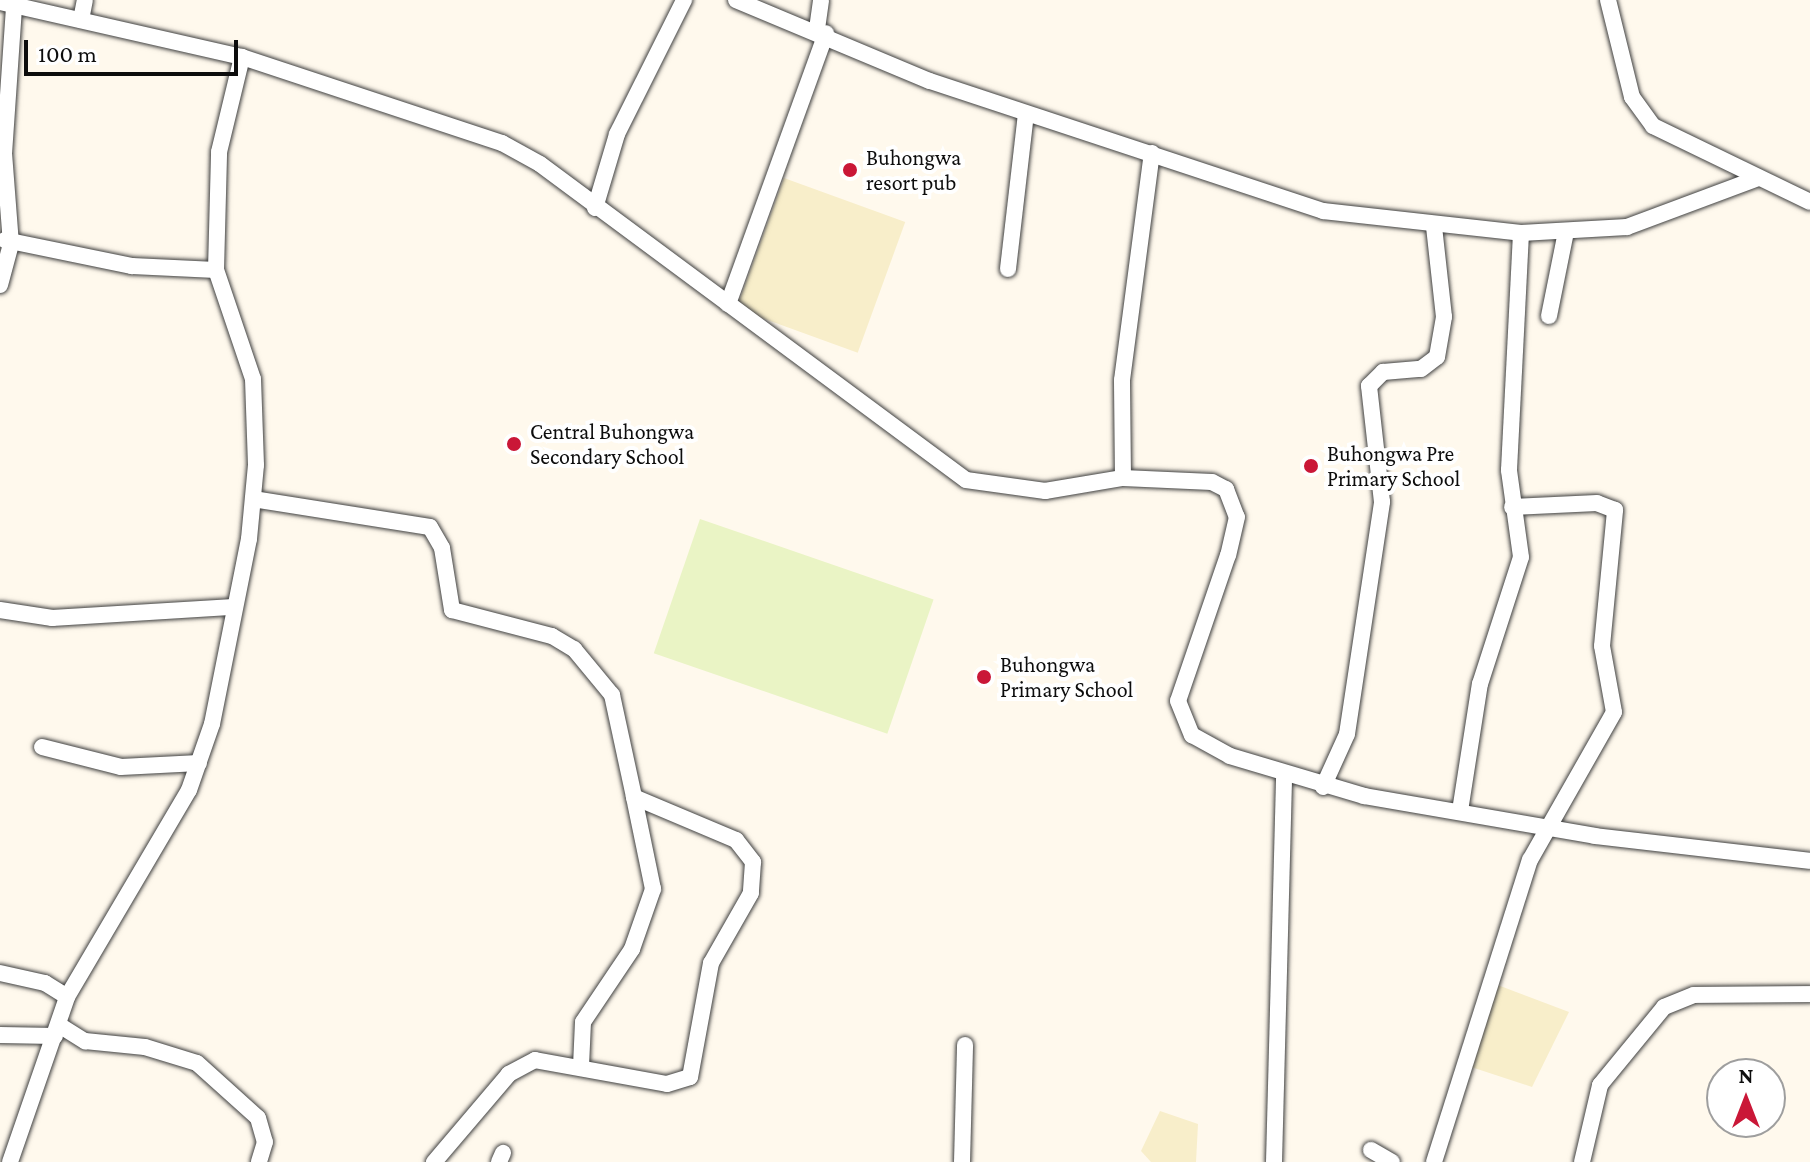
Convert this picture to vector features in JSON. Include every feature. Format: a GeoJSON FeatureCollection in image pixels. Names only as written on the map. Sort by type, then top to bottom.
{"type":"FeatureCollection","features":[{"type":"Feature","properties":{"kind":"street"},"geometry":{"type":"LineString","coordinates":[[81,20],[85,0]]}},
{"type":"Feature","properties":{"kind":"street"},"geometry":{"type":"LineString","coordinates":[[595,208],[617,134],[684,0]]}},
{"type":"Feature","properties":{"kind":"street"},"geometry":{"type":"LineString","coordinates":[[736,0],[821,31],[930,81],[1152,153],[1280,200],[1434,226],[1521,233],[1566,232],[1659,220],[1758,178]]}},
{"type":"Feature","properties":{"kind":"street"},"geometry":{"type":"LineString","coordinates":[[728,304],[821,31],[821,0]]}},
{"type":"Feature","properties":{"kind":"street"},"geometry":{"type":"LineString","coordinates":[[1608,0],[1642,114],[1666,134],[1810,202]]}},
{"type":"Feature","properties":{"kind":"street"},"geometry":{"type":"LineString","coordinates":[[0,285],[5,240],[7,4],[242,57],[502,143],[728,304],[966,480],[1045,491],[1123,478],[1212,482],[1234,500],[1228,555],[1182,682],[1179,716],[1192,735],[1284,778],[1323,787],[1543,827],[1810,861]]}},
{"type":"Feature","properties":{"kind":"street"},"geometry":{"type":"LineString","coordinates":[[10,1162],[67,997],[199,763],[234,607],[253,499],[253,379],[216,270],[219,152],[242,57]]}},
{"type":"Feature","properties":{"kind":"street"},"geometry":{"type":"LineString","coordinates":[[1008,269],[1026,114]]}},
{"type":"Feature","properties":{"kind":"street"},"geometry":{"type":"LineString","coordinates":[[1123,478],[1122,380],[1152,153]]}},
{"type":"Feature","properties":{"kind":"street"},"geometry":{"type":"LineString","coordinates":[[1323,787],[1347,734],[1382,502],[1369,386],[1383,372],[1421,369],[1437,357],[1444,317],[1434,226]]}},
{"type":"Feature","properties":{"kind":"street"},"geometry":{"type":"LineString","coordinates":[[1549,316],[1566,232]]}},
{"type":"Feature","properties":{"kind":"street"},"geometry":{"type":"LineString","coordinates":[[1460,811],[1480,684],[1521,557],[1512,507],[1521,233]]}},
{"type":"Feature","properties":{"kind":"street"},"geometry":{"type":"LineString","coordinates":[[5,240],[132,266],[216,270]]}},
{"type":"Feature","properties":{"kind":"street"},"geometry":{"type":"LineString","coordinates":[[253,499],[430,527],[442,548],[452,610],[552,636],[596,671],[618,711],[653,889],[632,949],[583,1022],[581,1066]]}},
{"type":"Feature","properties":{"kind":"street"},"geometry":{"type":"LineString","coordinates":[[1434,1162],[1543,827],[1614,712],[1602,646],[1618,518],[1597,503],[1512,507]]}},
{"type":"Feature","properties":{"kind":"street"},"geometry":{"type":"LineString","coordinates":[[0,610],[52,618],[234,607]]}},
{"type":"Feature","properties":{"kind":"street"},"geometry":{"type":"LineString","coordinates":[[42,747],[121,767],[199,763]]}},
{"type":"Feature","properties":{"kind":"street"},"geometry":{"type":"LineString","coordinates":[[1274,1162],[1284,778]]}},
{"type":"Feature","properties":{"kind":"street"},"geometry":{"type":"LineString","coordinates":[[434,1162],[519,1066],[535,1060],[667,1084],[690,1077],[711,963],[751,893],[753,862],[736,840],[634,797]]}},
{"type":"Feature","properties":{"kind":"street"},"geometry":{"type":"LineString","coordinates":[[0,973],[45,983],[67,997]]}},
{"type":"Feature","properties":{"kind":"street"},"geometry":{"type":"LineString","coordinates":[[1582,1162],[1600,1085],[1664,1007],[1694,995],[1810,994]]}},
{"type":"Feature","properties":{"kind":"street"},"geometry":{"type":"LineString","coordinates":[[0,1035],[57,1030],[85,1041],[145,1047],[197,1063],[258,1118],[265,1142],[259,1162]]}},
{"type":"Feature","properties":{"kind":"street"},"geometry":{"type":"LineString","coordinates":[[962,1162],[965,1045]]}},
{"type":"Feature","properties":{"kind":"street"},"geometry":{"type":"LineString","coordinates":[[1371,1150],[1392,1162]]}},
{"type":"Feature","properties":{"kind":"shaded area"},"geometry":{"type":"Polygon","coordinates":[[[784,178],[905,222],[858,353],[736,309],[784,178]]]}},
{"type":"Feature","properties":{"kind":"shaded area"},"geometry":{"type":"Polygon","coordinates":[[[1495,984],[1569,1012],[1532,1087],[1465,1065],[1495,984]]]}},
{"type":"Feature","properties":{"kind":"shaded area"},"geometry":{"type":"Polygon","coordinates":[[[1160,1111],[1198,1124],[1196,1162],[1151,1162],[1141,1151],[1160,1111]]]}},
{"type":"Feature","properties":{"kind":"green space"},"geometry":{"type":"Polygon","coordinates":[[[700,519],[934,599],[887,734],[654,653],[700,519]]]}},
{"type":"Feature","properties":{"kind":"place","name":"Buhongwa resort pub"},"geometry":{"type":"Point","coordinates":[850,170]}},
{"type":"Feature","properties":{"kind":"place","name":"Central Buhongwa Secondary School"},"geometry":{"type":"Point","coordinates":[514,444]}},
{"type":"Feature","properties":{"kind":"place","name":"Buhongwa Pre Primary School"},"geometry":{"type":"Point","coordinates":[1311,466]}},
{"type":"Feature","properties":{"kind":"place","name":"Buhongwa Primary School"},"geometry":{"type":"Point","coordinates":[984,677]}}]}
